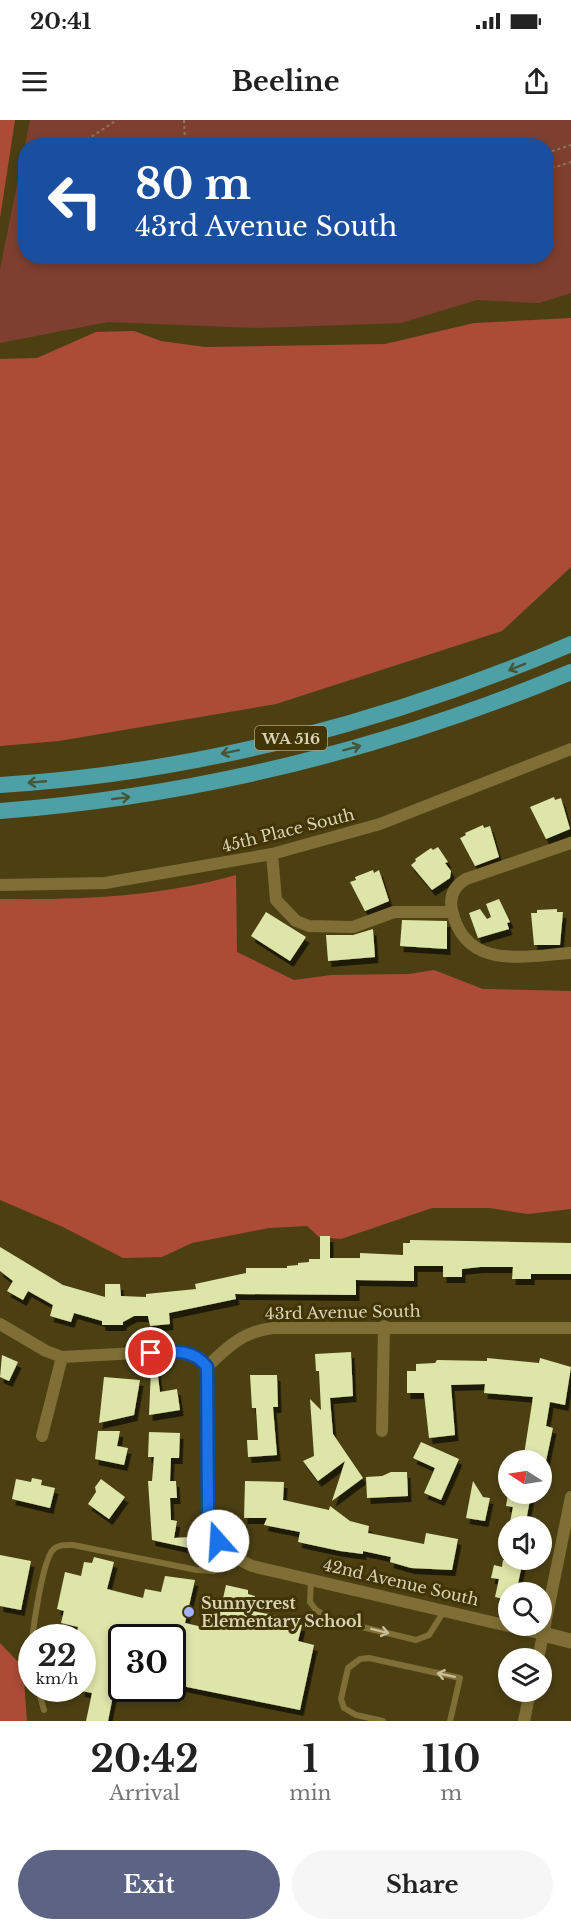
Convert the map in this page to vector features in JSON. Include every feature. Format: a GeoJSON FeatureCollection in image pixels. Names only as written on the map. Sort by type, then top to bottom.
{"type":"FeatureCollection","features":[{"type":"Feature","properties":{"kind":"highway","name":"WA 516"},"geometry":{"type":"LineString","coordinates":[[0,785],[127,771],[267,744],[354,722],[445,693],[571,644]]}},
{"type":"Feature","properties":{"kind":"highway","name":"WA 516"},"geometry":{"type":"LineString","coordinates":[[0,811],[129,796],[297,764],[429,725],[571,672]]}},
{"type":"Feature","properties":{"kind":"street","name":"45th Place South"},"geometry":{"type":"LineString","coordinates":[[0,885],[105,883],[272,854],[380,824],[571,749]]}},
{"type":"Feature","properties":{"kind":"street"},"geometry":{"type":"LineString","coordinates":[[571,843],[461,882],[452,895],[453,912],[464,940],[479,951],[513,957],[571,953]]}},
{"type":"Feature","properties":{"kind":"street"},"geometry":{"type":"LineString","coordinates":[[272,854],[276,900],[296,921],[309,926],[353,927],[394,912],[453,912]]}},
{"type":"Feature","properties":{"kind":"street"},"geometry":{"type":"LineString","coordinates":[[0,1324],[46,1351],[62,1357],[174,1351],[200,1358],[207,1367]]}},
{"type":"Feature","properties":{"kind":"street"},"geometry":{"type":"LineString","coordinates":[[382,1431],[384,1326]]}},
{"type":"Feature","properties":{"kind":"street","name":"43rd Avenue South"},"geometry":{"type":"LineString","coordinates":[[207,1367],[240,1337],[256,1330],[384,1326],[571,1329]]}},
{"type":"Feature","properties":{"kind":"street"},"geometry":{"type":"LineString","coordinates":[[42,1436],[62,1357]]}},
{"type":"Feature","properties":{"kind":"street","name":"42nd Avenue South"},"geometry":{"type":"LineString","coordinates":[[207,1367],[208,1511],[218,1541],[226,1553],[238,1561],[311,1580],[498,1624]]}},
{"type":"Feature","properties":{"kind":"street"},"geometry":{"type":"LineString","coordinates":[[552,1590],[571,1497]]}},
{"type":"Feature","properties":{"kind":"street","name":"42nd Avenue South"},"geometry":{"type":"LineString","coordinates":[[551,1636],[571,1641]]}},
{"type":"Feature","properties":{"kind":"street"},"geometry":{"type":"LineString","coordinates":[[524,1721],[528,1702]]}},
{"type":"Feature","properties":{"kind":"lane"},"geometry":{"type":"LineString","coordinates":[[34,1624],[45,1569],[51,1551],[57,1547],[73,1545],[197,1570],[214,1571],[238,1561]]}},
{"type":"Feature","properties":{"kind":"lane"},"geometry":{"type":"LineString","coordinates":[[311,1580],[310,1602],[324,1615],[416,1640],[429,1635],[444,1611]]}},
{"type":"Feature","properties":{"kind":"lane"},"geometry":{"type":"LineString","coordinates":[[383,1721],[356,1715],[344,1708],[341,1699],[348,1668],[352,1662],[369,1658],[460,1678],[450,1721]]}},
{"type":"Feature","properties":{"kind":"lane"},"geometry":{"type":"LineString","coordinates":[[42,1702],[44,1710]]}},
{"type":"Feature","properties":{"kind":"path"},"geometry":{"type":"LineString","coordinates":[[90,138],[117,120]]}},
{"type":"Feature","properties":{"kind":"path"},"geometry":{"type":"LineString","coordinates":[[184,120],[185,138]]}},
{"type":"Feature","properties":{"kind":"path"},"geometry":{"type":"LineString","coordinates":[[554,150],[571,145]]}},
{"type":"Feature","properties":{"kind":"path"},"geometry":{"type":"LineString","coordinates":[[554,167],[571,162]]}},
{"type":"Feature","properties":{"kind":"shaded area"},"geometry":{"type":"Polygon","coordinates":[[[0,120],[15,120],[0,218],[0,120]]]}},
{"type":"Feature","properties":{"kind":"shaded area"},"geometry":{"type":"Polygon","coordinates":[[[30,120],[571,120],[571,293],[539,303],[477,300],[401,323],[257,328],[108,322],[0,343],[0,269],[18,180],[18,264],[554,264],[554,138],[26,138],[30,120]]]}},
{"type":"Feature","properties":{"kind":"shaded area"},"geometry":{"type":"Polygon","coordinates":[[[571,318],[571,567],[502,631],[276,704],[59,741],[0,746],[0,359],[37,358],[96,332],[134,331],[161,341],[205,347],[385,344],[474,323],[571,318]]]}},
{"type":"Feature","properties":{"kind":"shaded area"},"geometry":{"type":"Polygon","coordinates":[[[236,875],[237,952],[294,980],[331,975],[409,974],[434,970],[483,989],[571,991],[571,1209],[528,1214],[489,1208],[432,1208],[341,1239],[319,1237],[307,1226],[269,1228],[192,1243],[162,1257],[123,1258],[63,1227],[0,1200],[0,899],[90,898],[149,893],[236,875]]]}},
{"type":"Feature","properties":{"kind":"shaded area"},"geometry":{"type":"Polygon","coordinates":[[[0,1643],[18,1662],[18,1702],[26,1702],[27,1721],[0,1721],[0,1643]]]}},
{"type":"Feature","properties":{"kind":"building"},"geometry":{"type":"Polygon","coordinates":[[[554,797],[555,800],[561,798],[570,829],[546,839],[530,807],[554,797]]]}},
{"type":"Feature","properties":{"kind":"building"},"geometry":{"type":"Polygon","coordinates":[[[483,825],[484,828],[490,826],[499,857],[475,866],[460,838],[466,835],[465,833],[483,825]]]}},
{"type":"Feature","properties":{"kind":"building"},"geometry":{"type":"Polygon","coordinates":[[[438,847],[451,871],[450,878],[432,890],[411,865],[416,861],[415,859],[431,848],[433,850],[438,847]]]}},
{"type":"Feature","properties":{"kind":"building"},"geometry":{"type":"Polygon","coordinates":[[[373,870],[374,873],[379,870],[389,901],[365,911],[350,882],[356,880],[355,877],[373,870]]]}},
{"type":"Feature","properties":{"kind":"building"},"geometry":{"type":"Polygon","coordinates":[[[499,899],[510,922],[507,923],[509,929],[478,938],[469,913],[480,909],[487,919],[491,917],[486,904],[499,899]]]}},
{"type":"Feature","properties":{"kind":"building"},"geometry":{"type":"Polygon","coordinates":[[[557,909],[557,912],[563,912],[560,945],[534,945],[531,913],[537,913],[537,910],[557,909]]]}},
{"type":"Feature","properties":{"kind":"building"},"geometry":{"type":"Polygon","coordinates":[[[266,912],[306,937],[290,961],[251,936],[266,912]]]}},
{"type":"Feature","properties":{"kind":"building"},"geometry":{"type":"Polygon","coordinates":[[[402,920],[447,921],[447,949],[400,946],[402,920]]]}},
{"type":"Feature","properties":{"kind":"building"},"geometry":{"type":"Polygon","coordinates":[[[373,929],[375,957],[328,961],[326,935],[353,935],[373,929]]]}},
{"type":"Feature","properties":{"kind":"building"},"geometry":{"type":"Polygon","coordinates":[[[320,1236],[330,1236],[330,1258],[360,1258],[360,1253],[403,1255],[403,1243],[410,1243],[410,1240],[571,1243],[571,1274],[531,1274],[531,1279],[512,1279],[513,1267],[480,1267],[462,1269],[462,1277],[443,1277],[443,1266],[414,1266],[414,1281],[356,1280],[356,1295],[235,1294],[236,1299],[169,1313],[170,1324],[150,1326],[148,1316],[134,1316],[123,1322],[123,1325],[102,1325],[102,1321],[74,1313],[71,1322],[50,1316],[53,1305],[28,1291],[23,1300],[7,1291],[13,1281],[0,1271],[0,1247],[63,1285],[105,1297],[105,1284],[120,1284],[121,1296],[146,1297],[146,1294],[196,1289],[195,1284],[246,1273],[246,1268],[287,1268],[287,1266],[298,1265],[298,1263],[309,1262],[309,1259],[320,1259],[320,1236]]]}},
{"type":"Feature","properties":{"kind":"building"},"geometry":{"type":"Polygon","coordinates":[[[351,1352],[353,1396],[330,1398],[333,1434],[363,1478],[332,1501],[345,1461],[318,1481],[303,1461],[314,1456],[310,1399],[321,1410],[319,1371],[316,1371],[315,1354],[351,1352]]]}},
{"type":"Feature","properties":{"kind":"building"},"geometry":{"type":"Polygon","coordinates":[[[2,1355],[18,1362],[9,1381],[0,1377],[2,1355]]]}},
{"type":"Feature","properties":{"kind":"building"},"geometry":{"type":"Polygon","coordinates":[[[487,1358],[539,1363],[540,1358],[571,1367],[565,1405],[550,1402],[546,1426],[553,1428],[548,1450],[525,1450],[533,1397],[484,1393],[485,1384],[451,1385],[455,1435],[429,1438],[424,1393],[407,1393],[407,1371],[416,1371],[416,1364],[435,1363],[437,1360],[487,1361],[487,1358]]]}},
{"type":"Feature","properties":{"kind":"building"},"geometry":{"type":"Polygon","coordinates":[[[151,1369],[157,1369],[160,1392],[177,1389],[180,1410],[149,1415],[151,1369]]]}},
{"type":"Feature","properties":{"kind":"building"},"geometry":{"type":"Polygon","coordinates":[[[250,1375],[277,1375],[278,1407],[273,1407],[277,1455],[248,1457],[247,1440],[258,1440],[256,1408],[252,1408],[250,1375]]]}},
{"type":"Feature","properties":{"kind":"building"},"geometry":{"type":"Polygon","coordinates":[[[104,1377],[140,1380],[134,1415],[99,1423],[104,1377]]]}},
{"type":"Feature","properties":{"kind":"building"},"geometry":{"type":"Polygon","coordinates":[[[98,1431],[120,1431],[117,1446],[128,1448],[124,1465],[95,1459],[98,1431]]]}},
{"type":"Feature","properties":{"kind":"building"},"geometry":{"type":"Polygon","coordinates":[[[149,1432],[180,1433],[179,1458],[171,1458],[170,1481],[176,1481],[177,1498],[170,1498],[171,1520],[177,1521],[174,1538],[188,1537],[189,1548],[152,1540],[148,1481],[152,1481],[154,1457],[148,1457],[149,1432]]]}},
{"type":"Feature","properties":{"kind":"building"},"geometry":{"type":"Polygon","coordinates":[[[421,1442],[459,1459],[441,1500],[424,1493],[435,1468],[413,1458],[421,1442]]]}},
{"type":"Feature","properties":{"kind":"building"},"geometry":{"type":"Polygon","coordinates":[[[391,1472],[407,1472],[408,1496],[367,1498],[366,1477],[382,1476],[391,1472]]]}},
{"type":"Feature","properties":{"kind":"building"},"geometry":{"type":"Polygon","coordinates":[[[32,1478],[42,1480],[41,1485],[55,1488],[50,1508],[12,1499],[16,1479],[31,1482],[32,1478]]]}},
{"type":"Feature","properties":{"kind":"building"},"geometry":{"type":"Polygon","coordinates":[[[101,1479],[125,1497],[109,1519],[88,1504],[101,1479]]]}},
{"type":"Feature","properties":{"kind":"building"},"geometry":{"type":"Polygon","coordinates":[[[245,1481],[284,1482],[283,1500],[329,1510],[330,1506],[350,1521],[369,1526],[368,1533],[424,1544],[426,1533],[458,1539],[452,1570],[411,1568],[390,1562],[391,1557],[363,1551],[363,1554],[340,1551],[298,1542],[300,1532],[264,1525],[267,1518],[244,1518],[245,1481]]]}},
{"type":"Feature","properties":{"kind":"building"},"geometry":{"type":"Polygon","coordinates":[[[473,1481],[483,1497],[490,1498],[485,1521],[466,1518],[473,1481]]]}},
{"type":"Feature","properties":{"kind":"building"},"geometry":{"type":"Polygon","coordinates":[[[506,1504],[529,1504],[527,1516],[511,1516],[513,1507],[506,1506],[506,1504]]]}},
{"type":"Feature","properties":{"kind":"building"},"geometry":{"type":"Polygon","coordinates":[[[0,1555],[31,1561],[21,1610],[0,1606],[0,1555]]]}},
{"type":"Feature","properties":{"kind":"building"},"geometry":{"type":"Polygon","coordinates":[[[94,1557],[114,1562],[107,1589],[143,1598],[145,1589],[161,1592],[165,1576],[195,1580],[185,1623],[216,1630],[226,1585],[248,1590],[248,1594],[255,1596],[252,1611],[296,1619],[295,1624],[302,1625],[298,1641],[314,1645],[300,1710],[186,1687],[186,1624],[108,1624],[108,1702],[112,1702],[108,1721],[86,1721],[90,1702],[96,1702],[96,1624],[61,1623],[64,1611],[57,1609],[65,1572],[81,1576],[84,1562],[92,1563],[94,1557]]]}},
{"type":"Feature","properties":{"kind":"building"},"geometry":{"type":"Polygon","coordinates":[[[494,1565],[498,1566],[498,1570],[521,1570],[518,1582],[498,1582],[499,1579],[491,1578],[494,1565]]]}},
{"type":"Feature","properties":{"kind":"place","name":"Sunnycrest Elementary School"},"geometry":{"type":"Point","coordinates":[189,1612]}},
{"type":"Feature","properties":{"kind":"route"},"geometry":{"type":"LineString","coordinates":[[151,1353],[174,1351],[190,1354],[200,1358],[207,1367],[208,1511],[218,1541]]}}]}
